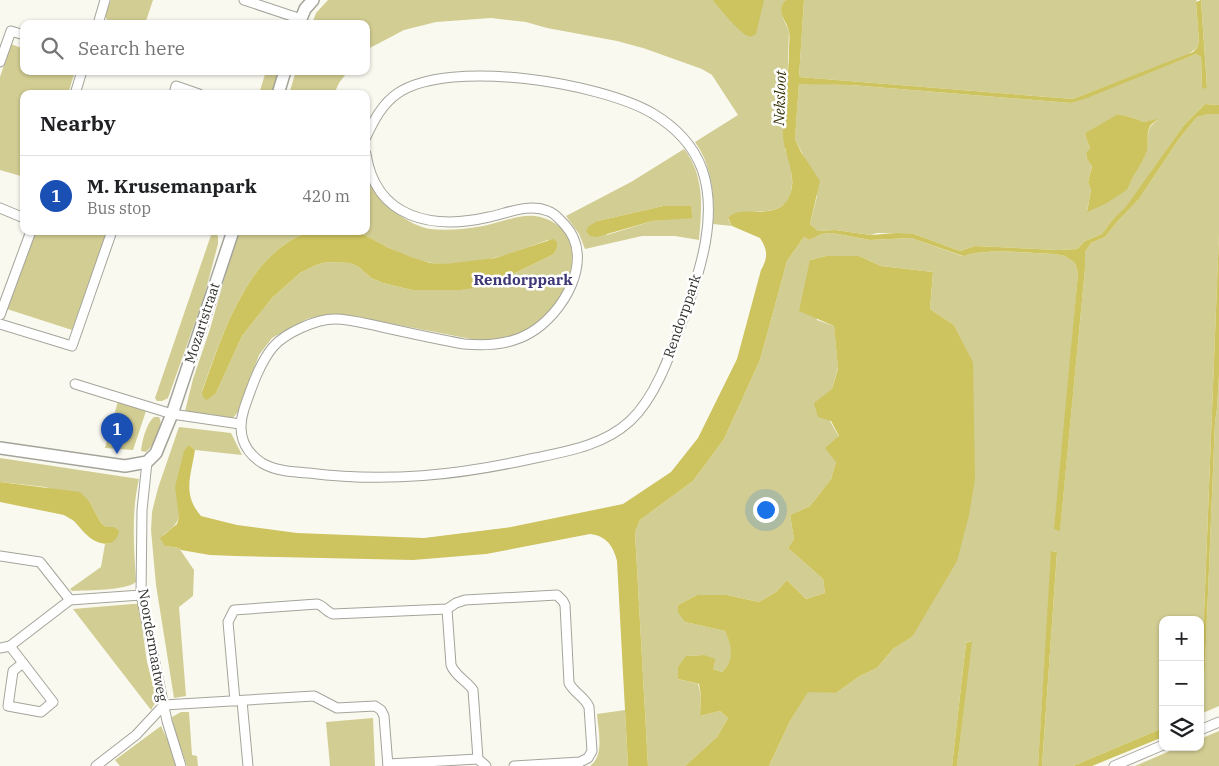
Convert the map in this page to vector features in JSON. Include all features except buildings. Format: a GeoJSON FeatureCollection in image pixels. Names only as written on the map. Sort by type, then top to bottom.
{"type":"FeatureCollection","features":[{"type":"Feature","properties":{"kind":"street"},"geometry":{"type":"LineString","coordinates":[[99,20],[105,0]]}},
{"type":"Feature","properties":{"kind":"street"},"geometry":{"type":"LineString","coordinates":[[244,0],[297,20]]}},
{"type":"Feature","properties":{"kind":"street"},"geometry":{"type":"LineString","coordinates":[[300,20],[305,9],[313,0]]}},
{"type":"Feature","properties":{"kind":"street"},"geometry":{"type":"LineString","coordinates":[[0,62],[10,31],[20,34]]}},
{"type":"Feature","properties":{"kind":"street"},"geometry":{"type":"LineString","coordinates":[[76,90],[81,75]]}},
{"type":"Feature","properties":{"kind":"street"},"geometry":{"type":"LineString","coordinates":[[279,90],[284,75]]}},
{"type":"Feature","properties":{"kind":"street","name":"Rendorppark"},"geometry":{"type":"LineString","coordinates":[[240,424],[242,442],[247,449],[262,463],[282,469],[324,475],[402,478],[487,468],[580,448],[608,438],[631,420],[642,407],[654,388],[669,355],[688,306],[699,268],[706,236],[708,202],[703,172],[689,144],[673,128],[654,114],[611,96],[571,87],[497,76],[469,75],[442,78],[400,92],[387,102],[377,115],[370,129]]}},
{"type":"Feature","properties":{"kind":"street"},"geometry":{"type":"LineString","coordinates":[[175,90],[176,86],[188,90]]}},
{"type":"Feature","properties":{"kind":"street"},"geometry":{"type":"LineString","coordinates":[[74,384],[172,414],[240,424],[261,369],[274,346],[290,334],[309,324],[336,319],[482,346],[509,342],[530,333],[548,319],[563,301],[569,290],[578,261],[576,244],[569,229],[554,214],[537,208],[524,208],[487,217],[457,221],[432,221],[417,218],[400,211],[389,202],[375,183],[370,167]]}},
{"type":"Feature","properties":{"kind":"street"},"geometry":{"type":"LineString","coordinates":[[2,209],[20,216]]}},
{"type":"Feature","properties":{"kind":"street"},"geometry":{"type":"LineString","coordinates":[[0,315],[30,235]]}},
{"type":"Feature","properties":{"kind":"street"},"geometry":{"type":"LineString","coordinates":[[0,324],[72,346],[111,235]]}},
{"type":"Feature","properties":{"kind":"street","name":"Mozartstraat"},"geometry":{"type":"LineString","coordinates":[[147,462],[156,453],[172,414],[232,235]]}},
{"type":"Feature","properties":{"kind":"street"},"geometry":{"type":"LineString","coordinates":[[0,448],[125,466],[147,462]]}},
{"type":"Feature","properties":{"kind":"street","name":"Noordermaatweg"},"geometry":{"type":"LineString","coordinates":[[147,462],[142,510],[141,595],[164,705],[181,766]]}},
{"type":"Feature","properties":{"kind":"street"},"geometry":{"type":"LineString","coordinates":[[0,556],[40,562],[70,600]]}},
{"type":"Feature","properties":{"kind":"street"},"geometry":{"type":"LineString","coordinates":[[0,648],[10,646],[70,600],[141,595]]}},
{"type":"Feature","properties":{"kind":"street"},"geometry":{"type":"LineString","coordinates":[[248,766],[228,622],[234,610],[317,604],[333,614],[447,608],[465,600],[552,595],[560,597],[565,605],[569,684],[586,701],[589,707],[592,751],[588,758],[580,762],[514,766]]}},
{"type":"Feature","properties":{"kind":"street"},"geometry":{"type":"LineString","coordinates":[[447,608],[451,665],[453,670],[473,690],[478,759],[486,766]]}},
{"type":"Feature","properties":{"kind":"street"},"geometry":{"type":"LineString","coordinates":[[10,646],[53,702],[41,712],[8,706],[13,671],[23,663]]}},
{"type":"Feature","properties":{"kind":"street"},"geometry":{"type":"LineString","coordinates":[[96,766],[136,735],[164,705],[314,696],[337,708],[375,706],[381,710],[384,716],[388,765],[478,759]]}},
{"type":"Feature","properties":{"kind":"street"},"geometry":{"type":"LineString","coordinates":[[1204,728],[1219,722]]}},
{"type":"Feature","properties":{"kind":"street"},"geometry":{"type":"LineString","coordinates":[[1114,766],[1159,748]]}},
{"type":"Feature","properties":{"kind":"shaded area"},"geometry":{"type":"Polygon","coordinates":[[[111,0],[153,0],[146,20],[107,20],[105,16],[111,0]]]}},
{"type":"Feature","properties":{"kind":"shaded area"},"geometry":{"type":"Polygon","coordinates":[[[328,0],[786,0],[782,11],[783,19],[789,31],[785,150],[789,158],[791,171],[792,184],[790,196],[777,209],[739,213],[730,216],[728,219],[732,226],[713,224],[713,192],[709,171],[695,142],[738,115],[712,75],[702,69],[617,41],[547,28],[526,22],[491,18],[436,22],[404,30],[370,48],[370,20],[313,20],[316,13],[328,0]]]}},
{"type":"Feature","properties":{"kind":"shaded area"},"geometry":{"type":"Polygon","coordinates":[[[713,0],[764,0],[756,34],[748,36],[744,34],[713,0]]]}},
{"type":"Feature","properties":{"kind":"shaded area"},"geometry":{"type":"Polygon","coordinates":[[[786,0],[804,0],[799,77],[1073,99],[1193,52],[1199,42],[1196,2],[1201,0],[1207,87],[1205,89],[1202,87],[1201,57],[1196,54],[1071,103],[851,85],[799,84],[795,139],[820,181],[810,224],[818,231],[835,230],[871,235],[914,234],[960,251],[975,246],[1058,250],[1077,249],[1085,241],[1102,234],[1112,220],[1125,208],[1184,125],[1205,104],[1219,105],[1219,114],[1197,117],[1179,139],[1139,199],[1105,237],[1091,243],[1085,252],[1085,269],[1060,531],[1054,529],[1078,273],[1075,263],[1065,256],[1054,254],[999,251],[963,256],[911,238],[870,240],[832,233],[822,234],[809,240],[804,237],[787,261],[760,360],[724,439],[693,481],[640,520],[635,532],[648,766],[628,766],[617,561],[611,546],[605,539],[590,534],[486,554],[413,560],[210,555],[165,546],[160,538],[177,524],[179,517],[175,487],[184,451],[189,445],[195,450],[189,484],[191,500],[201,516],[237,525],[297,533],[424,538],[511,527],[623,504],[671,472],[698,438],[737,359],[766,258],[765,246],[760,238],[732,226],[728,218],[741,212],[776,209],[783,205],[792,189],[791,173],[783,134],[789,60],[789,31],[782,16],[781,8],[786,0]]]}},
{"type":"Feature","properties":{"kind":"shaded area"},"geometry":{"type":"Polygon","coordinates":[[[804,0],[1197,0],[1199,42],[1197,48],[1187,55],[1073,99],[799,77],[804,0]]]}},
{"type":"Feature","properties":{"kind":"shaded area"},"geometry":{"type":"Polygon","coordinates":[[[1201,0],[1219,0],[1219,105],[1205,104],[1184,125],[1125,209],[1112,220],[1102,234],[1085,241],[1077,249],[1058,250],[975,246],[960,251],[914,234],[877,233],[871,235],[835,230],[818,231],[810,224],[817,196],[807,163],[795,139],[799,83],[851,85],[1071,103],[1196,54],[1201,57],[1202,87],[1207,87],[1201,0]],[[1118,114],[1085,135],[1090,148],[1086,154],[1087,159],[1092,165],[1088,182],[1091,190],[1087,211],[1128,189],[1145,153],[1149,129],[1158,120],[1143,122],[1118,114]]]}},
{"type":"Feature","properties":{"kind":"shaded area"},"geometry":{"type":"Polygon","coordinates":[[[11,44],[20,47],[20,75],[74,75],[69,90],[20,90],[20,176],[0,170],[0,77],[11,44]]]}},
{"type":"Feature","properties":{"kind":"shaded area"},"geometry":{"type":"Polygon","coordinates":[[[265,75],[278,75],[273,90],[260,90],[265,75]]]}},
{"type":"Feature","properties":{"kind":"shaded area"},"geometry":{"type":"Polygon","coordinates":[[[295,75],[345,75],[336,90],[290,90],[295,75]]]}},
{"type":"Feature","properties":{"kind":"shaded area"},"geometry":{"type":"Polygon","coordinates":[[[1118,114],[1143,122],[1159,119],[1150,126],[1147,150],[1128,189],[1105,204],[1087,212],[1091,190],[1088,182],[1092,166],[1087,159],[1086,153],[1090,148],[1085,135],[1118,114]]]}},
{"type":"Feature","properties":{"kind":"shaded area"},"geometry":{"type":"Polygon","coordinates":[[[1219,114],[1219,233],[1204,616],[1159,616],[1159,730],[1073,766],[1042,766],[1057,552],[1052,551],[1038,766],[957,766],[971,641],[966,643],[952,766],[769,766],[790,721],[808,691],[836,693],[860,676],[877,668],[893,649],[912,637],[973,411],[973,363],[954,325],[930,309],[933,272],[881,266],[859,256],[826,256],[810,260],[817,320],[834,326],[838,368],[832,389],[830,421],[839,437],[836,462],[831,479],[810,506],[790,515],[794,539],[788,548],[823,579],[825,593],[806,599],[787,580],[776,592],[759,602],[727,595],[697,595],[678,605],[685,622],[725,631],[728,637],[732,653],[729,662],[722,672],[713,669],[704,655],[686,656],[678,679],[698,684],[701,696],[700,716],[720,711],[728,718],[717,737],[685,766],[648,766],[635,532],[640,520],[693,481],[724,439],[760,360],[787,261],[804,237],[809,240],[822,234],[832,233],[870,240],[911,238],[962,256],[999,251],[1054,254],[1065,256],[1075,263],[1078,273],[1063,446],[1060,530],[1085,269],[1085,252],[1091,243],[1105,237],[1139,199],[1179,139],[1197,117],[1219,114]]]}},
{"type":"Feature","properties":{"kind":"shaded area"},"geometry":{"type":"Polygon","coordinates":[[[684,149],[691,159],[699,181],[701,216],[699,240],[675,236],[642,236],[585,249],[579,234],[566,216],[631,182],[684,149]],[[663,206],[598,221],[607,235],[652,221],[671,219],[663,206]]]}},
{"type":"Feature","properties":{"kind":"shaded area"},"geometry":{"type":"Polygon","coordinates":[[[370,182],[375,192],[396,213],[413,223],[430,229],[463,229],[516,217],[535,216],[547,219],[564,231],[569,239],[573,259],[572,270],[567,288],[549,311],[527,329],[506,338],[476,340],[347,315],[319,316],[307,319],[272,338],[259,355],[237,413],[233,418],[185,411],[237,235],[303,235],[289,241],[270,256],[254,275],[240,297],[229,321],[202,391],[216,393],[242,336],[272,298],[300,273],[316,265],[327,262],[350,263],[359,267],[371,278],[412,290],[461,290],[505,278],[554,254],[557,248],[548,240],[491,259],[462,264],[447,264],[422,261],[384,246],[364,235],[370,235],[370,182]]]}},
{"type":"Feature","properties":{"kind":"shaded area"},"geometry":{"type":"Polygon","coordinates":[[[663,206],[691,206],[692,218],[652,221],[597,237],[590,236],[586,231],[589,226],[598,221],[663,206]]]}},
{"type":"Feature","properties":{"kind":"shaded area"},"geometry":{"type":"Polygon","coordinates":[[[1219,233],[1219,375],[1215,422],[1204,691],[1204,616],[1219,233]]]}},
{"type":"Feature","properties":{"kind":"shaded area"},"geometry":{"type":"Polygon","coordinates":[[[33,235],[106,235],[72,330],[7,309],[33,235]]]}},
{"type":"Feature","properties":{"kind":"shaded area"},"geometry":{"type":"Polygon","coordinates":[[[211,235],[217,235],[218,244],[204,297],[168,398],[157,401],[155,398],[211,235]]]}},
{"type":"Feature","properties":{"kind":"shaded area"},"geometry":{"type":"Polygon","coordinates":[[[303,235],[365,235],[411,257],[430,263],[446,264],[495,258],[553,239],[557,242],[557,248],[554,254],[505,278],[484,286],[461,290],[412,290],[371,278],[359,267],[350,263],[327,262],[316,265],[300,273],[272,298],[242,336],[216,393],[207,400],[203,397],[202,392],[219,345],[240,297],[254,275],[270,256],[289,241],[303,235]]]}},
{"type":"Feature","properties":{"kind":"shaded area"},"geometry":{"type":"Polygon","coordinates":[[[826,256],[859,256],[881,266],[933,272],[930,309],[954,325],[973,362],[975,479],[969,515],[957,561],[912,637],[893,649],[877,668],[860,676],[836,693],[808,692],[790,721],[769,766],[685,766],[717,737],[728,718],[720,711],[700,716],[701,696],[699,684],[678,679],[678,667],[686,656],[704,655],[715,659],[713,669],[722,672],[731,658],[731,648],[725,631],[685,622],[678,612],[678,605],[697,595],[727,595],[759,602],[776,592],[787,580],[806,599],[825,593],[823,579],[788,548],[794,539],[790,515],[810,506],[831,479],[836,462],[825,448],[839,436],[831,421],[818,417],[814,403],[832,389],[838,369],[834,326],[799,311],[810,260],[826,256]]]}},
{"type":"Feature","properties":{"kind":"shaded area"},"geometry":{"type":"Polygon","coordinates":[[[1219,375],[1219,706],[1204,713],[1215,422],[1219,375]]]}},
{"type":"Feature","properties":{"kind":"shaded area"},"geometry":{"type":"Polygon","coordinates":[[[118,401],[146,411],[133,450],[105,448],[118,401]]]}},
{"type":"Feature","properties":{"kind":"shaded area"},"geometry":{"type":"Polygon","coordinates":[[[154,417],[159,417],[160,431],[146,452],[141,451],[143,438],[154,417]]]}},
{"type":"Feature","properties":{"kind":"shaded area"},"geometry":{"type":"Polygon","coordinates":[[[179,427],[231,433],[242,455],[195,450],[189,445],[179,517],[175,525],[163,535],[165,546],[179,548],[194,570],[193,596],[179,607],[186,696],[174,698],[156,585],[151,530],[152,512],[158,488],[179,427]]]}},
{"type":"Feature","properties":{"kind":"shaded area"},"geometry":{"type":"Polygon","coordinates":[[[0,458],[139,479],[134,517],[136,582],[115,589],[72,591],[70,589],[101,567],[105,544],[110,543],[106,527],[101,523],[89,501],[45,487],[0,482],[0,458]]]}},
{"type":"Feature","properties":{"kind":"shaded area"},"geometry":{"type":"Polygon","coordinates":[[[0,482],[80,492],[89,501],[101,523],[106,527],[114,527],[119,531],[117,537],[111,543],[97,542],[84,533],[74,521],[64,515],[0,502],[0,482]]]}},
{"type":"Feature","properties":{"kind":"shaded area"},"geometry":{"type":"Polygon","coordinates":[[[1051,551],[1057,552],[1042,766],[1038,766],[1051,551]]]}},
{"type":"Feature","properties":{"kind":"shaded area"},"geometry":{"type":"Polygon","coordinates":[[[138,604],[139,606],[147,662],[157,700],[151,710],[73,609],[138,604]]]}},
{"type":"Feature","properties":{"kind":"shaded area"},"geometry":{"type":"Polygon","coordinates":[[[972,641],[957,766],[952,766],[966,643],[972,641]]]}},
{"type":"Feature","properties":{"kind":"shaded area"},"geometry":{"type":"Polygon","coordinates":[[[625,710],[628,766],[590,766],[598,755],[600,742],[597,714],[625,710]]]}},
{"type":"Feature","properties":{"kind":"shaded area"},"geometry":{"type":"Polygon","coordinates":[[[181,712],[189,712],[192,755],[197,756],[198,766],[187,766],[174,729],[172,717],[181,712]]]}},
{"type":"Feature","properties":{"kind":"shaded area"},"geometry":{"type":"Polygon","coordinates":[[[373,718],[375,766],[330,766],[326,722],[373,718]]]}},
{"type":"Feature","properties":{"kind":"shaded area"},"geometry":{"type":"Polygon","coordinates":[[[161,726],[176,766],[120,766],[115,760],[161,726]]]}},
{"type":"Feature","properties":{"kind":"shaded area"},"geometry":{"type":"Polygon","coordinates":[[[1159,730],[1159,739],[1092,766],[1073,766],[1159,730]]]}},
{"type":"Feature","properties":{"kind":"shaded area"},"geometry":{"type":"Polygon","coordinates":[[[1219,731],[1219,766],[1135,766],[1170,751],[1204,751],[1204,737],[1219,731]]]}},
{"type":"Feature","properties":{"kind":"place","name":"M. Krusemanpark"},"geometry":{"type":"Point","coordinates":[117,454]}},
{"type":"Feature","properties":{"kind":"district","name":"Rendorppark"},"geometry":{"type":"Point","coordinates":[523,280]}},
{"type":"Feature","properties":{"kind":"water label","name":"Neksloot"},"geometry":{"type":"Point","coordinates":[780,98]}}]}
